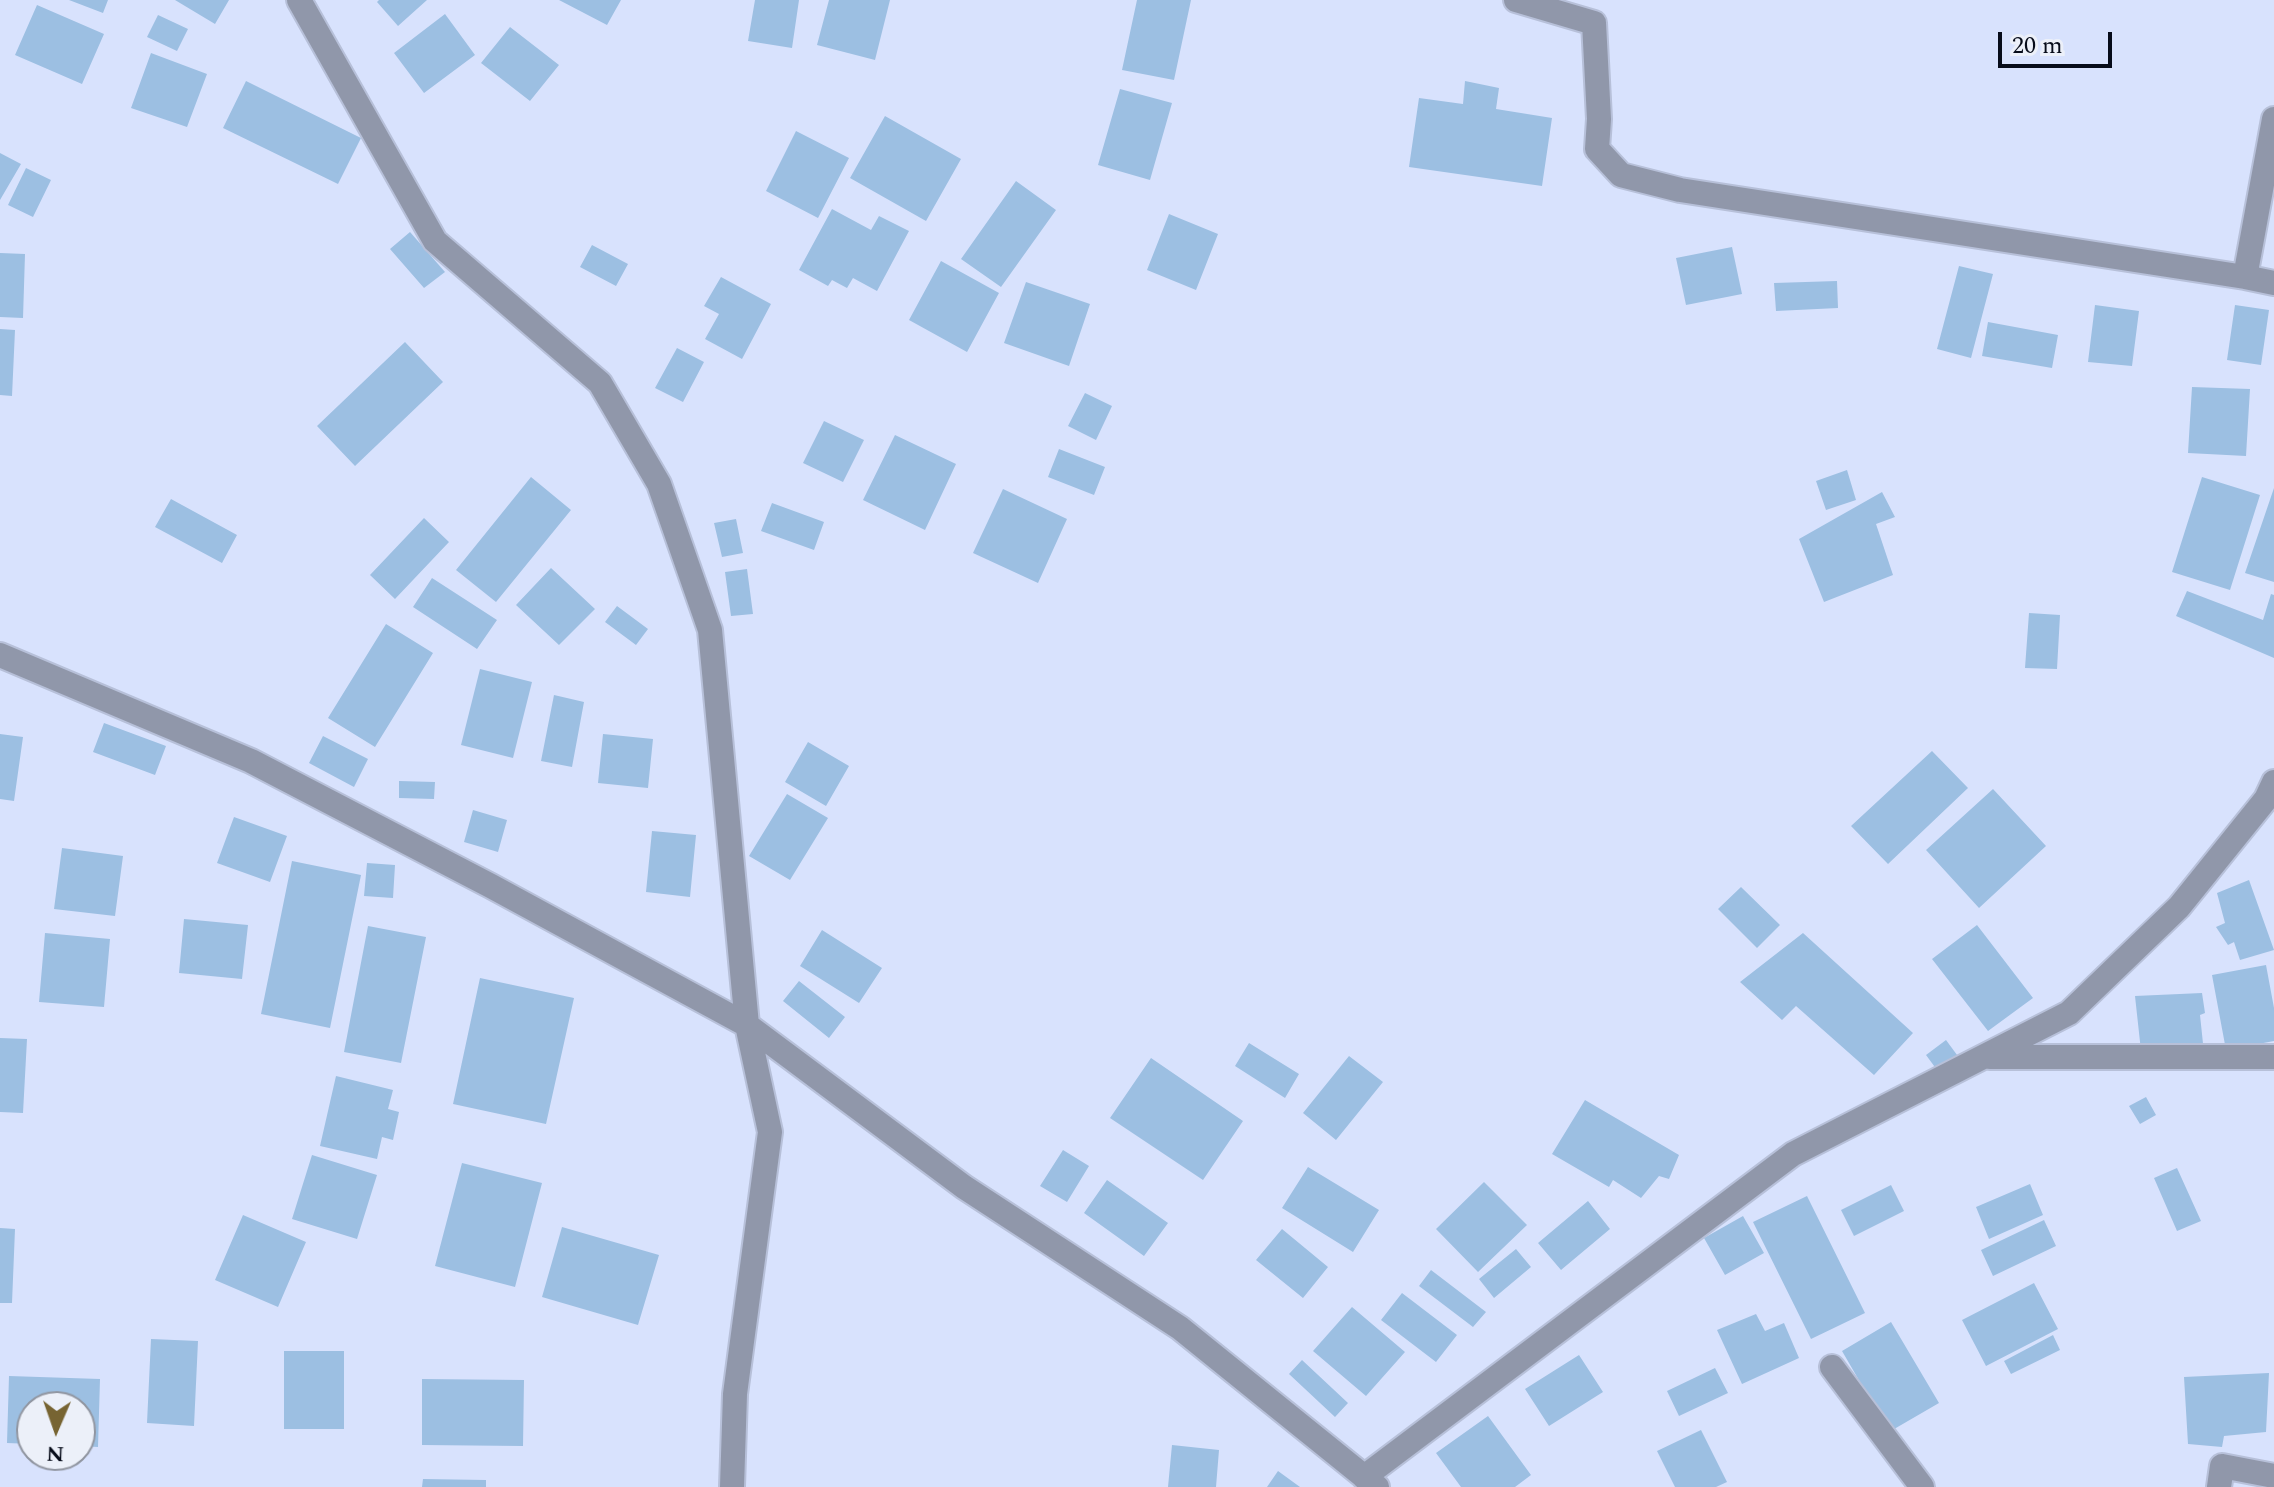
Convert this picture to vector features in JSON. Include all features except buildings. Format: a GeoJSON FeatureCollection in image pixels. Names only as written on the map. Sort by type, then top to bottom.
{"type":"FeatureCollection","features":[{"type":"Feature","properties":{"kind":"street"},"geometry":{"type":"LineString","coordinates":[[299,0],[435,241],[600,383],[659,484],[710,630],[747,1025],[770,1132],[735,1394],[732,1487]]}},
{"type":"Feature","properties":{"kind":"street"},"geometry":{"type":"LineString","coordinates":[[1516,0],[1594,23],[1599,119],[1597,149],[1621,175],[1680,190],[2274,283]]}},
{"type":"Feature","properties":{"kind":"street"},"geometry":{"type":"LineString","coordinates":[[2245,277],[2274,119]]}},
{"type":"Feature","properties":{"kind":"street"},"geometry":{"type":"LineString","coordinates":[[0,655],[251,761],[491,886],[747,1025],[964,1187],[1180,1328],[1370,1482],[1793,1154],[2069,1013],[2179,907],[2266,799],[2274,782]]}},
{"type":"Feature","properties":{"kind":"street"},"geometry":{"type":"LineString","coordinates":[[1984,1057],[2274,1057]]}},
{"type":"Feature","properties":{"kind":"street"},"geometry":{"type":"LineString","coordinates":[[1832,1367],[1922,1487]]}},
{"type":"Feature","properties":{"kind":"street"},"geometry":{"type":"LineString","coordinates":[[2219,1487],[2222,1466],[2274,1476]]}}]}
